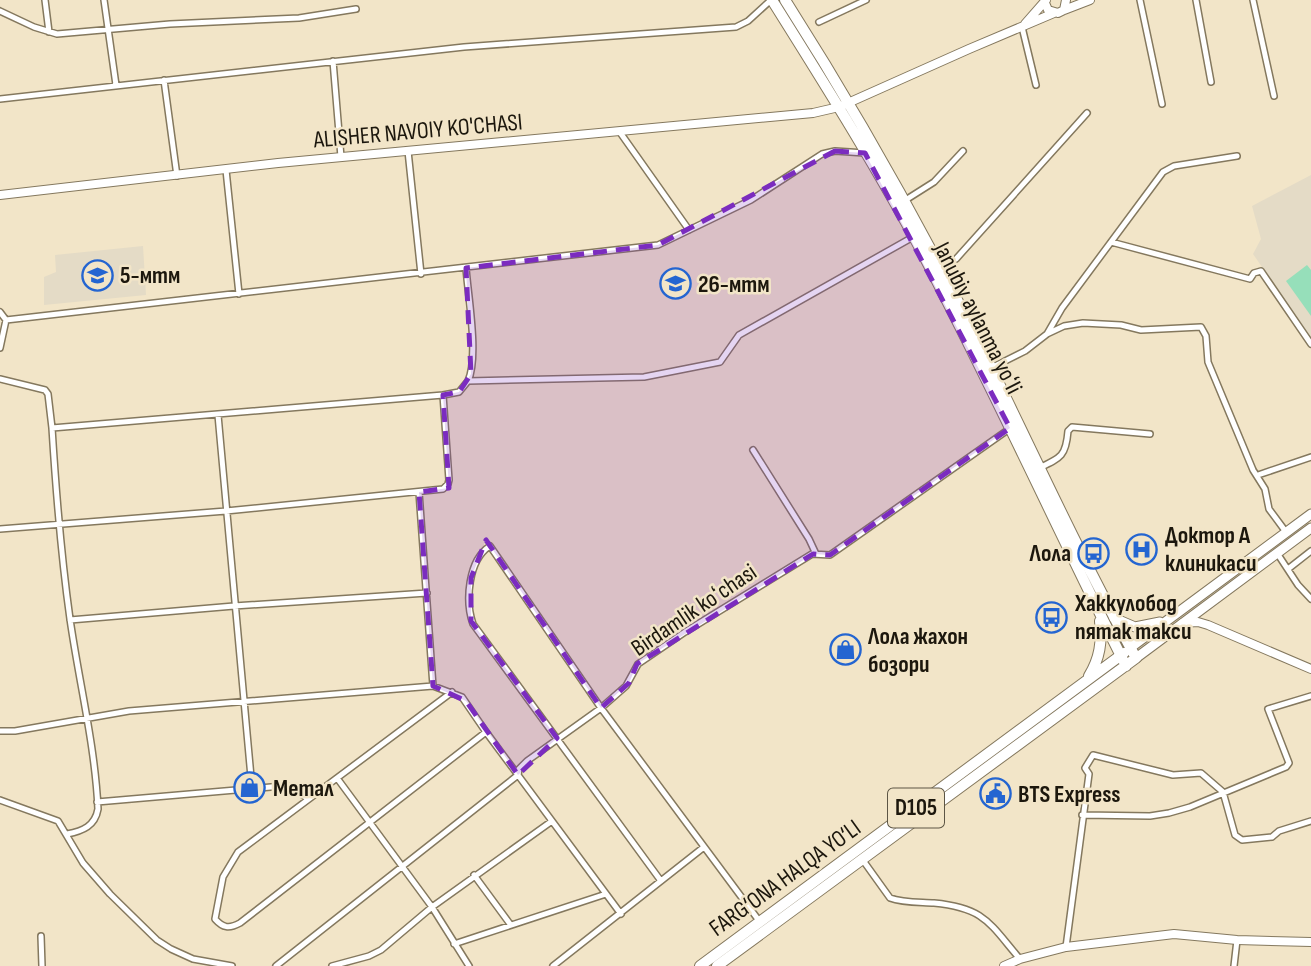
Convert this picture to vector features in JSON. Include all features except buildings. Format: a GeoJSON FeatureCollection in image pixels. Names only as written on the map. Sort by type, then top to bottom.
{"type":"FeatureCollection","features":[{"type":"Feature","properties":{"kind":"highway","name":"Janubiy aylanma yoʻli"},"geometry":{"type":"LineString","coordinates":[[772,0],[844,105],[904,201],[941,269],[991,368],[1014,426],[1126,666]]}},
{"type":"Feature","properties":{"kind":"highway","name":"Janubiy aylanma yoʻli"},"geometry":{"type":"LineString","coordinates":[[785,0],[844,105],[865,152],[1039,468],[1136,658]]}},
{"type":"Feature","properties":{"kind":"highway"},"geometry":{"type":"LineString","coordinates":[[1086,682],[1099,656],[1102,640],[1099,613]]}},
{"type":"Feature","properties":{"kind":"highway","name":"FARG‘ONA HALQA YO‘LI"},"geometry":{"type":"LineString","coordinates":[[700,966],[1130,648]]}},
{"type":"Feature","properties":{"kind":"highway","name":"FARG‘ONA HALQA YO‘LI"},"geometry":{"type":"LineString","coordinates":[[717,966],[1136,658]]}},
{"type":"Feature","properties":{"kind":"main road","name":"ALISHER NAVOIY KO'CHASI"},"geometry":{"type":"LineString","coordinates":[[0,195],[341,157],[813,113],[844,105],[1054,13],[1065,5],[1090,0]]}},
{"type":"Feature","properties":{"kind":"main road"},"geometry":{"type":"LineString","coordinates":[[1045,1],[1048,10],[1054,13]]}},
{"type":"Feature","properties":{"kind":"main road"},"geometry":{"type":"LineString","coordinates":[[1022,27],[1045,1]]}},
{"type":"Feature","properties":{"kind":"main road","name":"D105"},"geometry":{"type":"LineString","coordinates":[[1130,648],[1311,514]]}},
{"type":"Feature","properties":{"kind":"main road","name":"D105"},"geometry":{"type":"LineString","coordinates":[[1136,658],[1311,528]]}},
{"type":"Feature","properties":{"kind":"main road"},"geometry":{"type":"LineString","coordinates":[[1114,618],[1135,627],[1171,617]]}},
{"type":"Feature","properties":{"kind":"main road"},"geometry":{"type":"LineString","coordinates":[[1182,623],[1198,622],[1208,625],[1311,668]]}},
{"type":"Feature","properties":{"kind":"main road"},"geometry":{"type":"LineString","coordinates":[[1004,966],[1066,947],[1174,934],[1237,940],[1311,942]]}},
{"type":"Feature","properties":{"kind":"street"},"geometry":{"type":"LineString","coordinates":[[45,0],[49,32]]}},
{"type":"Feature","properties":{"kind":"street"},"geometry":{"type":"LineString","coordinates":[[104,0],[116,85]]}},
{"type":"Feature","properties":{"kind":"street"},"geometry":{"type":"LineString","coordinates":[[0,99],[464,47],[736,27],[748,21],[772,0]]}},
{"type":"Feature","properties":{"kind":"street"},"geometry":{"type":"LineString","coordinates":[[819,22],[866,0]]}},
{"type":"Feature","properties":{"kind":"street"},"geometry":{"type":"LineString","coordinates":[[1140,0],[1162,104]]}},
{"type":"Feature","properties":{"kind":"street"},"geometry":{"type":"LineString","coordinates":[[1196,0],[1211,82]]}},
{"type":"Feature","properties":{"kind":"street"},"geometry":{"type":"LineString","coordinates":[[1253,0],[1274,96]]}},
{"type":"Feature","properties":{"kind":"street"},"geometry":{"type":"LineString","coordinates":[[0,10],[49,32],[299,18],[356,9]]}},
{"type":"Feature","properties":{"kind":"street"},"geometry":{"type":"LineString","coordinates":[[1022,27],[1037,85]]}},
{"type":"Feature","properties":{"kind":"street"},"geometry":{"type":"LineString","coordinates":[[333,61],[341,157]]}},
{"type":"Feature","properties":{"kind":"street"},"geometry":{"type":"LineString","coordinates":[[164,79],[177,176]]}},
{"type":"Feature","properties":{"kind":"street"},"geometry":{"type":"LineString","coordinates":[[941,269],[956,260],[1087,113]]}},
{"type":"Feature","properties":{"kind":"street"},"geometry":{"type":"LineString","coordinates":[[619,131],[689,230]]}},
{"type":"Feature","properties":{"kind":"street"},"geometry":{"type":"LineString","coordinates":[[408,151],[421,274]]}},
{"type":"Feature","properties":{"kind":"street"},"geometry":{"type":"LineString","coordinates":[[6,320],[658,245],[751,200],[822,154],[835,151],[865,152]]}},
{"type":"Feature","properties":{"kind":"street"},"geometry":{"type":"LineString","coordinates":[[904,201],[934,182],[963,151]]}},
{"type":"Feature","properties":{"kind":"street"},"geometry":{"type":"LineString","coordinates":[[1047,334],[1062,308],[1166,170],[1174,166],[1237,156]]}},
{"type":"Feature","properties":{"kind":"street"},"geometry":{"type":"LineString","coordinates":[[226,170],[239,294]]}},
{"type":"Feature","properties":{"kind":"street"},"geometry":{"type":"LineString","coordinates":[[468,381],[645,377],[715,364],[723,359],[739,335],[914,237]]}},
{"type":"Feature","properties":{"kind":"street"},"geometry":{"type":"LineString","coordinates":[[1111,242],[1250,279],[1254,273],[1261,271],[1311,344]]}},
{"type":"Feature","properties":{"kind":"street"},"geometry":{"type":"LineString","coordinates":[[52,428],[459,392],[471,374],[466,268]]}},
{"type":"Feature","properties":{"kind":"street"},"geometry":{"type":"LineString","coordinates":[[0,312],[6,320],[0,348]]}},
{"type":"Feature","properties":{"kind":"street"},"geometry":{"type":"LineString","coordinates":[[991,368],[1025,351],[1047,334],[1083,323],[1141,330],[1202,327],[1206,336],[1208,362],[1217,386],[1253,470],[1268,496],[1269,509],[1286,532]]}},
{"type":"Feature","properties":{"kind":"street"},"geometry":{"type":"LineString","coordinates":[[0,379],[45,390],[49,400],[58,524],[87,717],[98,813],[91,824],[67,834]]}},
{"type":"Feature","properties":{"kind":"street"},"geometry":{"type":"LineString","coordinates":[[0,529],[226,511],[443,489],[448,484],[443,395]]}},
{"type":"Feature","properties":{"kind":"street"},"geometry":{"type":"LineString","coordinates":[[218,415],[252,788]]}},
{"type":"Feature","properties":{"kind":"street","name":"Birdamlik koʻchasi"},"geometry":{"type":"LineString","coordinates":[[276,966],[518,775],[522,765],[601,708],[626,686],[638,664],[812,554],[830,555],[1014,426]]}},
{"type":"Feature","properties":{"kind":"street"},"geometry":{"type":"LineString","coordinates":[[1039,468],[1062,455],[1068,431],[1072,427],[1150,434]]}},
{"type":"Feature","properties":{"kind":"street"},"geometry":{"type":"LineString","coordinates":[[753,450],[816,554]]}},
{"type":"Feature","properties":{"kind":"street"},"geometry":{"type":"LineString","coordinates":[[1258,475],[1311,457]]}},
{"type":"Feature","properties":{"kind":"street"},"geometry":{"type":"LineString","coordinates":[[419,492],[433,686]]}},
{"type":"Feature","properties":{"kind":"street"},"geometry":{"type":"LineString","coordinates":[[662,881],[471,621],[471,578],[477,559],[490,546],[601,708],[760,922]]}},
{"type":"Feature","properties":{"kind":"street"},"geometry":{"type":"LineString","coordinates":[[1288,569],[1311,551]]}},
{"type":"Feature","properties":{"kind":"street"},"geometry":{"type":"LineString","coordinates":[[1277,553],[1298,585],[1311,599]]}},
{"type":"Feature","properties":{"kind":"street"},"geometry":{"type":"LineString","coordinates":[[71,621],[234,606],[428,593]]}},
{"type":"Feature","properties":{"kind":"street"},"geometry":{"type":"LineString","coordinates":[[0,730],[15,731],[129,711],[433,686],[452,692],[466,701],[621,914]]}},
{"type":"Feature","properties":{"kind":"street"},"geometry":{"type":"LineString","coordinates":[[452,692],[268,828],[233,858],[223,877],[215,919],[221,926],[232,927],[240,923],[486,732]]}},
{"type":"Feature","properties":{"kind":"street"},"geometry":{"type":"LineString","coordinates":[[1082,816],[1150,816],[1190,807],[1288,765],[1268,709],[1311,696]]}},
{"type":"Feature","properties":{"kind":"street"},"geometry":{"type":"LineString","coordinates":[[1066,947],[1089,774],[1085,768],[1093,755],[1173,775],[1200,773],[1223,792],[1235,835],[1242,840],[1272,837],[1279,831],[1311,821]]}},
{"type":"Feature","properties":{"kind":"street"},"geometry":{"type":"LineString","coordinates":[[337,778],[432,907],[469,966]]}},
{"type":"Feature","properties":{"kind":"street"},"geometry":{"type":"LineString","coordinates":[[97,802],[291,786],[308,799]]}},
{"type":"Feature","properties":{"kind":"street"},"geometry":{"type":"LineString","coordinates":[[0,800],[58,821],[83,863],[157,940],[193,958],[232,966]]}},
{"type":"Feature","properties":{"kind":"street"},"geometry":{"type":"LineString","coordinates":[[332,966],[381,950],[432,907],[552,821]]}},
{"type":"Feature","properties":{"kind":"street"},"geometry":{"type":"LineString","coordinates":[[553,966],[704,847]]}},
{"type":"Feature","properties":{"kind":"street"},"geometry":{"type":"LineString","coordinates":[[862,859],[890,898],[958,905],[971,909],[989,924],[1020,959]]}},
{"type":"Feature","properties":{"kind":"street"},"geometry":{"type":"LineString","coordinates":[[474,876],[510,924]]}},
{"type":"Feature","properties":{"kind":"street"},"geometry":{"type":"LineString","coordinates":[[454,944],[606,894]]}},
{"type":"Feature","properties":{"kind":"street"},"geometry":{"type":"LineString","coordinates":[[41,936],[42,966]]}},
{"type":"Feature","properties":{"kind":"street"},"geometry":{"type":"LineString","coordinates":[[1234,966],[1237,940]]}},
{"type":"Feature","properties":{"kind":"highlighted area"},"geometry":{"type":"Polygon","coordinates":[[[835,151],[865,153],[1010,428],[830,555],[813,554],[637,664],[629,683],[601,708],[486,540],[471,578],[471,621],[557,738],[518,775],[466,701],[433,686],[419,492],[449,488],[443,395],[459,392],[471,374],[466,268],[658,245],[835,151]]]}},
{"type":"Feature","properties":{"kind":"shaded area"},"geometry":{"type":"Polygon","coordinates":[[[1311,175],[1311,338],[1253,254],[1261,239],[1252,206],[1311,175]]]}},
{"type":"Feature","properties":{"kind":"shaded area","name":"5-мтм"},"geometry":{"type":"Polygon","coordinates":[[[143,246],[146,295],[44,305],[44,277],[56,272],[55,255],[143,246]]]}},
{"type":"Feature","properties":{"kind":"green space"},"geometry":{"type":"Polygon","coordinates":[[[1307,265],[1311,270],[1311,316],[1286,281],[1307,265]]]}},
{"type":"Feature","properties":{"kind":"place","name":"5-мтм"},"geometry":{"type":"Point","coordinates":[97,275]}},
{"type":"Feature","properties":{"kind":"place","name":"26-мтм"},"geometry":{"type":"Point","coordinates":[675,284]}},
{"type":"Feature","properties":{"kind":"place","name":"Доктор А клиникаси"},"geometry":{"type":"Point","coordinates":[1142,549]}},
{"type":"Feature","properties":{"kind":"place","name":"Лола"},"geometry":{"type":"Point","coordinates":[1094,553]}},
{"type":"Feature","properties":{"kind":"place","name":"Хаккулобод пятак такси"},"geometry":{"type":"Point","coordinates":[1052,617]}},
{"type":"Feature","properties":{"kind":"place","name":"Лола жахон бозори"},"geometry":{"type":"Point","coordinates":[845,650]}},
{"type":"Feature","properties":{"kind":"place","name":"Метал"},"geometry":{"type":"Point","coordinates":[250,788]}},
{"type":"Feature","properties":{"kind":"place","name":"BTS Express"},"geometry":{"type":"Point","coordinates":[995,794]}}]}
